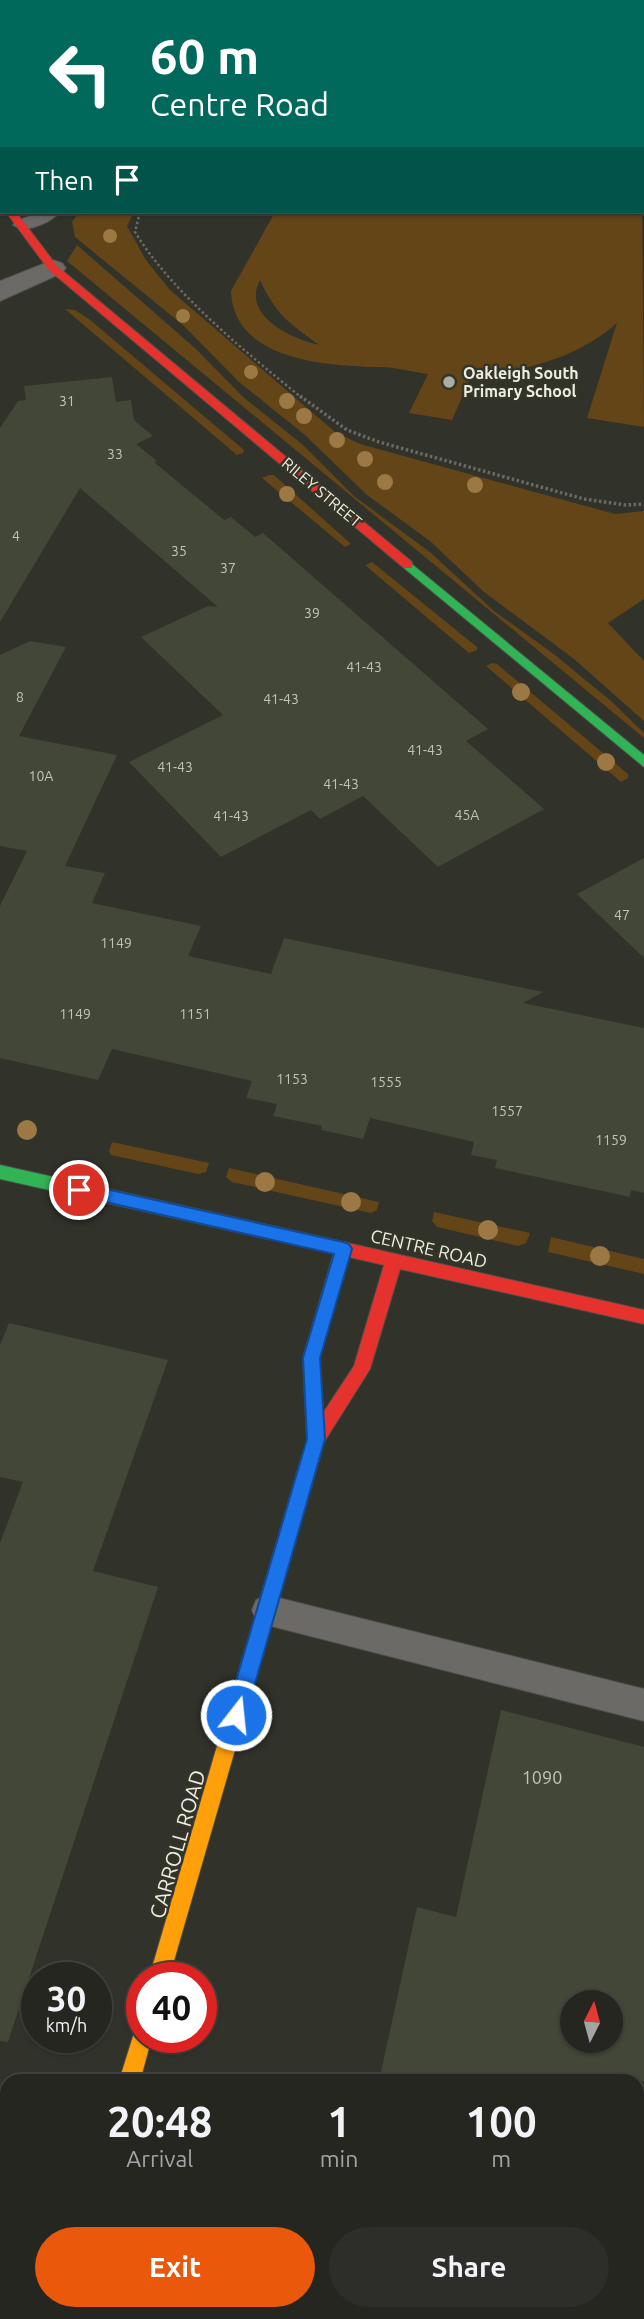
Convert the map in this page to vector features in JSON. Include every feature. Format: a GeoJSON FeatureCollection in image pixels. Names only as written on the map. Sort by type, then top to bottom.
{"type":"FeatureCollection","features":[{"type":"Feature","properties":{"kind":"street","name":"RILEY STREET"},"geometry":{"type":"LineString","coordinates":[[17,219],[53,268],[644,762]]}},
{"type":"Feature","properties":{"kind":"street"},"geometry":{"type":"LineString","coordinates":[[0,293],[15,283],[53,268]]}},
{"type":"Feature","properties":{"kind":"street","name":"CENTRE ROAD"},"geometry":{"type":"LineString","coordinates":[[0,1172],[644,1317]]}},
{"type":"Feature","properties":{"kind":"street","name":"CARROLL ROAD"},"geometry":{"type":"LineString","coordinates":[[316,1439],[311,1358],[343,1249]]}},
{"type":"Feature","properties":{"kind":"street","name":"CARROLL ROAD"},"geometry":{"type":"LineString","coordinates":[[164,1962],[316,1439],[362,1369],[394,1260]]}},
{"type":"Feature","properties":{"kind":"street"},"geometry":{"type":"LineString","coordinates":[[131,2074],[137,2053]]}},
{"type":"Feature","properties":{"kind":"lane"},"geometry":{"type":"LineString","coordinates":[[17,219],[45,217],[49,214]]}},
{"type":"Feature","properties":{"kind":"lane"},"geometry":{"type":"LineString","coordinates":[[267,1610],[644,1705]]}},
{"type":"Feature","properties":{"kind":"path"},"geometry":{"type":"LineString","coordinates":[[140,214],[135,232],[177,288],[302,397],[344,428],[393,446],[558,492],[614,505],[644,504]]}},
{"type":"Feature","properties":{"kind":"shaded area"},"geometry":{"type":"Polygon","coordinates":[[[78,214],[133,214],[127,226],[146,260],[170,290],[335,432],[360,444],[615,514],[644,511],[644,599],[608,623],[644,661],[644,721],[574,659],[484,592],[430,541],[367,495],[305,435],[239,382],[184,326],[75,237],[72,222],[78,214]]]}},
{"type":"Feature","properties":{"kind":"shaded area"},"geometry":{"type":"Polygon","coordinates":[[[274,214],[642,214],[644,427],[587,418],[617,323],[585,345],[549,361],[511,371],[472,375],[452,420],[409,413],[428,374],[311,361],[265,346],[248,332],[236,314],[231,291],[274,214]],[[260,280],[256,293],[257,304],[263,314],[283,331],[319,345],[284,317],[260,280]]]}},
{"type":"Feature","properties":{"kind":"shaded area"},"geometry":{"type":"Polygon","coordinates":[[[77,245],[196,349],[243,397],[303,445],[354,496],[431,553],[494,611],[555,655],[611,701],[644,733],[644,738],[67,261],[77,245]]]}},
{"type":"Feature","properties":{"kind":"shaded area"},"geometry":{"type":"Polygon","coordinates":[[[65,309],[75,310],[89,319],[244,450],[243,453],[237,455],[65,309]]]}},
{"type":"Feature","properties":{"kind":"shaded area"},"geometry":{"type":"Polygon","coordinates":[[[274,475],[351,544],[345,547],[262,478],[274,475]]]}},
{"type":"Feature","properties":{"kind":"shaded area"},"geometry":{"type":"Polygon","coordinates":[[[372,562],[477,647],[477,650],[469,653],[365,565],[372,562]]]}},
{"type":"Feature","properties":{"kind":"shaded area"},"geometry":{"type":"Polygon","coordinates":[[[497,664],[628,774],[628,778],[621,782],[486,666],[497,664]]]}},
{"type":"Feature","properties":{"kind":"shaded area"},"geometry":{"type":"Polygon","coordinates":[[[112,1142],[209,1163],[206,1172],[198,1174],[111,1155],[109,1151],[112,1142]]]}},
{"type":"Feature","properties":{"kind":"shaded area"},"geometry":{"type":"Polygon","coordinates":[[[229,1168],[379,1202],[377,1210],[371,1213],[232,1182],[226,1177],[229,1168]]]}},
{"type":"Feature","properties":{"kind":"shaded area"},"geometry":{"type":"Polygon","coordinates":[[[434,1212],[530,1233],[526,1243],[518,1246],[437,1227],[432,1221],[434,1212]]]}},
{"type":"Feature","properties":{"kind":"shaded area"},"geometry":{"type":"Polygon","coordinates":[[[551,1237],[644,1259],[644,1274],[548,1252],[551,1237]]]}},
{"type":"Feature","properties":{"kind":"building"},"geometry":{"type":"Polygon","coordinates":[[[112,377],[116,402],[131,400],[134,420],[153,436],[136,444],[157,461],[154,462],[224,520],[231,517],[255,537],[263,533],[488,729],[466,741],[544,809],[438,867],[363,796],[320,819],[311,810],[221,857],[129,762],[223,715],[141,637],[208,606],[218,607],[80,488],[0,622],[0,428],[18,401],[26,400],[24,386],[112,377]]]}},
{"type":"Feature","properties":{"kind":"building"},"geometry":{"type":"Polygon","coordinates":[[[30,641],[66,647],[19,736],[117,755],[65,866],[105,873],[92,903],[201,926],[188,956],[271,974],[284,938],[543,992],[523,1003],[644,1028],[644,1193],[631,1190],[630,1197],[495,1168],[497,1160],[471,1155],[474,1142],[370,1118],[363,1139],[321,1130],[322,1126],[273,1116],[277,1104],[246,1098],[252,1081],[112,1049],[98,1080],[0,1058],[0,906],[27,851],[0,846],[0,655],[30,641]]]}},
{"type":"Feature","properties":{"kind":"building"},"geometry":{"type":"Polygon","coordinates":[[[644,858],[644,958],[577,894],[644,858]]]}},
{"type":"Feature","properties":{"kind":"building"},"geometry":{"type":"Polygon","coordinates":[[[9,1323],[168,1360],[93,1571],[158,1587],[34,1962],[21,1962],[21,2003],[8,2042],[0,2041],[0,1543],[23,1482],[0,1477],[0,1345],[9,1323]]]}},
{"type":"Feature","properties":{"kind":"building"},"geometry":{"type":"Polygon","coordinates":[[[501,1710],[644,1747],[644,2074],[381,2074],[417,1907],[456,1917],[501,1710]]]}},
{"type":"Feature","properties":{"kind":"traffic: fast"},"geometry":{"type":"LineString","coordinates":[[408,565],[644,762]]}},
{"type":"Feature","properties":{"kind":"traffic: fast"},"geometry":{"type":"LineString","coordinates":[[0,1172],[268,1232]]}},
{"type":"Feature","properties":{"kind":"traffic: slow"},"geometry":{"type":"LineString","coordinates":[[316,1439],[311,1358],[343,1249]]}},
{"type":"Feature","properties":{"kind":"traffic: slow"},"geometry":{"type":"LineString","coordinates":[[164,1962],[311,1456]]}},
{"type":"Feature","properties":{"kind":"traffic: slow"},"geometry":{"type":"LineString","coordinates":[[131,2074],[137,2053]]}},
{"type":"Feature","properties":{"kind":"traffic: jam"},"geometry":{"type":"LineString","coordinates":[[12,214],[53,268],[408,565]]}},
{"type":"Feature","properties":{"kind":"traffic: jam"},"geometry":{"type":"LineString","coordinates":[[268,1232],[644,1317]]}},
{"type":"Feature","properties":{"kind":"traffic: jam"},"geometry":{"type":"LineString","coordinates":[[311,1456],[316,1439],[362,1369],[394,1260]]}},
{"type":"Feature","properties":{"kind":"place","name":"Oakleigh South Primary School"},"geometry":{"type":"Point","coordinates":[449,382]}},
{"type":"Feature","properties":{"kind":"route"},"geometry":{"type":"LineString","coordinates":[[79,1190],[343,1249],[311,1358],[316,1439],[236,1715]]}}]}
